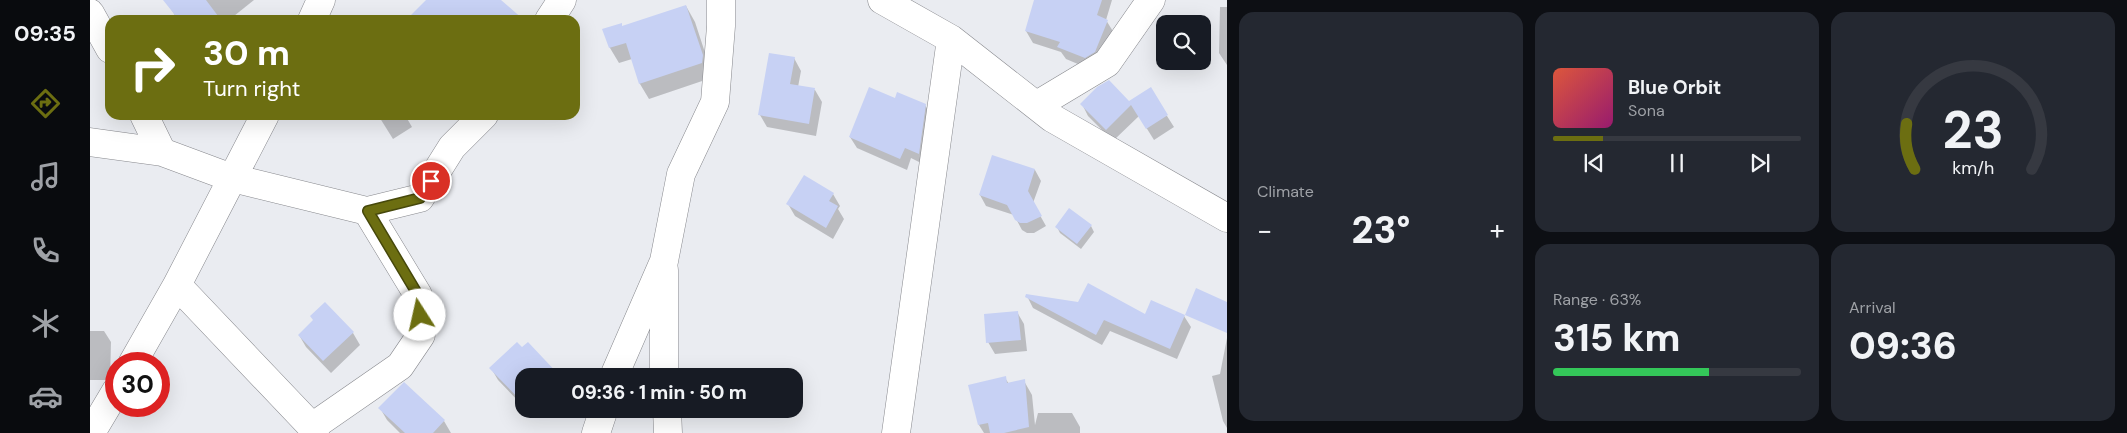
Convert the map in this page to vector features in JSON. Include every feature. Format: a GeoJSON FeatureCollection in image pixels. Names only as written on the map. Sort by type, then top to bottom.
{"type":"FeatureCollection","features":[{"type":"Feature","properties":{"kind":"street"},"geometry":{"type":"LineString","coordinates":[[314,15],[321,0]]}},
{"type":"Feature","properties":{"kind":"street"},"geometry":{"type":"LineString","coordinates":[[552,15],[562,0]]}},
{"type":"Feature","properties":{"kind":"street"},"geometry":{"type":"LineString","coordinates":[[664,368],[664,261],[681,174],[715,102],[721,26],[721,0]]}},
{"type":"Feature","properties":{"kind":"street"},"geometry":{"type":"LineString","coordinates":[[882,0],[951,39],[1061,123],[1227,218]]}},
{"type":"Feature","properties":{"kind":"street"},"geometry":{"type":"LineString","coordinates":[[1037,105],[1107,62],[1151,0]]}},
{"type":"Feature","properties":{"kind":"street"},"geometry":{"type":"LineString","coordinates":[[90,13],[105,40]]}},
{"type":"Feature","properties":{"kind":"street"},"geometry":{"type":"LineString","coordinates":[[896,433],[951,39]]}},
{"type":"Feature","properties":{"kind":"street"},"geometry":{"type":"LineString","coordinates":[[146,120],[162,152]]}},
{"type":"Feature","properties":{"kind":"street"},"geometry":{"type":"LineString","coordinates":[[139,352],[177,285],[262,120]]}},
{"type":"Feature","properties":{"kind":"street"},"geometry":{"type":"LineString","coordinates":[[90,142],[162,152],[232,178],[368,211],[420,198],[452,147],[479,120]]}},
{"type":"Feature","properties":{"kind":"street"},"geometry":{"type":"LineString","coordinates":[[177,285],[313,430],[400,366],[421,335],[418,295],[368,211]]}},
{"type":"Feature","properties":{"kind":"street"},"geometry":{"type":"LineString","coordinates":[[617,368],[664,261]]}},
{"type":"Feature","properties":{"kind":"street"},"geometry":{"type":"LineString","coordinates":[[91,433],[105,409]]}},
{"type":"Feature","properties":{"kind":"street"},"geometry":{"type":"LineString","coordinates":[[596,433],[601,418]]}},
{"type":"Feature","properties":{"kind":"street"},"geometry":{"type":"LineString","coordinates":[[667,418],[668,433]]}},
{"type":"Feature","properties":{"kind":"building"},"geometry":{"type":"Polygon","coordinates":[[[163,0],[206,0],[217,15],[175,15],[163,0]]]}},
{"type":"Feature","properties":{"kind":"building"},"geometry":{"type":"Polygon","coordinates":[[[426,0],[501,0],[518,15],[411,15],[426,0]]]}},
{"type":"Feature","properties":{"kind":"building"},"geometry":{"type":"Polygon","coordinates":[[[1034,0],[1102,0],[1097,15],[1108,20],[1095,52],[1085,58],[1057,47],[1060,42],[1025,31],[1034,0]]]}},
{"type":"Feature","properties":{"kind":"building"},"geometry":{"type":"Polygon","coordinates":[[[686,5],[703,55],[702,63],[639,84],[626,43],[609,48],[602,29],[622,23],[622,26],[686,5]]]}},
{"type":"Feature","properties":{"kind":"building"},"geometry":{"type":"Polygon","coordinates":[[[769,53],[795,57],[790,84],[815,88],[809,124],[758,115],[769,53]]]}},
{"type":"Feature","properties":{"kind":"building"},"geometry":{"type":"Polygon","coordinates":[[[1109,80],[1129,101],[1151,87],[1168,115],[1146,129],[1131,105],[1106,130],[1080,104],[1097,87],[1109,80]]]}},
{"type":"Feature","properties":{"kind":"building"},"geometry":{"type":"Polygon","coordinates":[[[869,87],[895,98],[897,92],[926,104],[919,154],[905,148],[900,159],[849,137],[869,87]]]}},
{"type":"Feature","properties":{"kind":"building"},"geometry":{"type":"Polygon","coordinates":[[[992,155],[1035,169],[1028,191],[1042,216],[1027,223],[1020,223],[1015,220],[1007,205],[979,195],[992,155]]]}},
{"type":"Feature","properties":{"kind":"building"},"geometry":{"type":"Polygon","coordinates":[[[804,175],[834,193],[829,201],[838,206],[826,228],[786,204],[804,175]]]}},
{"type":"Feature","properties":{"kind":"building"},"geometry":{"type":"Polygon","coordinates":[[[1069,208],[1092,225],[1077,244],[1055,227],[1069,208]]]}},
{"type":"Feature","properties":{"kind":"building"},"geometry":{"type":"Polygon","coordinates":[[[1088,283],[1145,314],[1151,300],[1185,315],[1170,349],[1104,320],[1096,335],[1025,297],[1026,294],[1078,302],[1088,283]]]}},
{"type":"Feature","properties":{"kind":"building"},"geometry":{"type":"Polygon","coordinates":[[[1196,288],[1227,302],[1227,333],[1185,315],[1196,288]]]}},
{"type":"Feature","properties":{"kind":"building"},"geometry":{"type":"Polygon","coordinates":[[[325,302],[354,332],[323,361],[298,335],[313,320],[310,316],[325,302]]]}},
{"type":"Feature","properties":{"kind":"building"},"geometry":{"type":"Polygon","coordinates":[[[1018,311],[1021,340],[986,343],[984,314],[1018,311]]]}},
{"type":"Feature","properties":{"kind":"building"},"geometry":{"type":"Polygon","coordinates":[[[517,342],[522,347],[528,342],[552,368],[515,368],[515,395],[489,368],[517,342]]]}},
{"type":"Feature","properties":{"kind":"building"},"geometry":{"type":"Polygon","coordinates":[[[1006,376],[1007,383],[1025,379],[1029,427],[1004,433],[990,433],[988,423],[978,425],[968,385],[1006,376]]]}},
{"type":"Feature","properties":{"kind":"building"},"geometry":{"type":"Polygon","coordinates":[[[404,382],[445,420],[433,433],[405,433],[378,408],[404,382]]]}},
{"type":"Feature","properties":{"kind":"route"},"geometry":{"type":"LineString","coordinates":[[420,315],[418,295],[368,211],[420,198],[431,181]]}}]}
